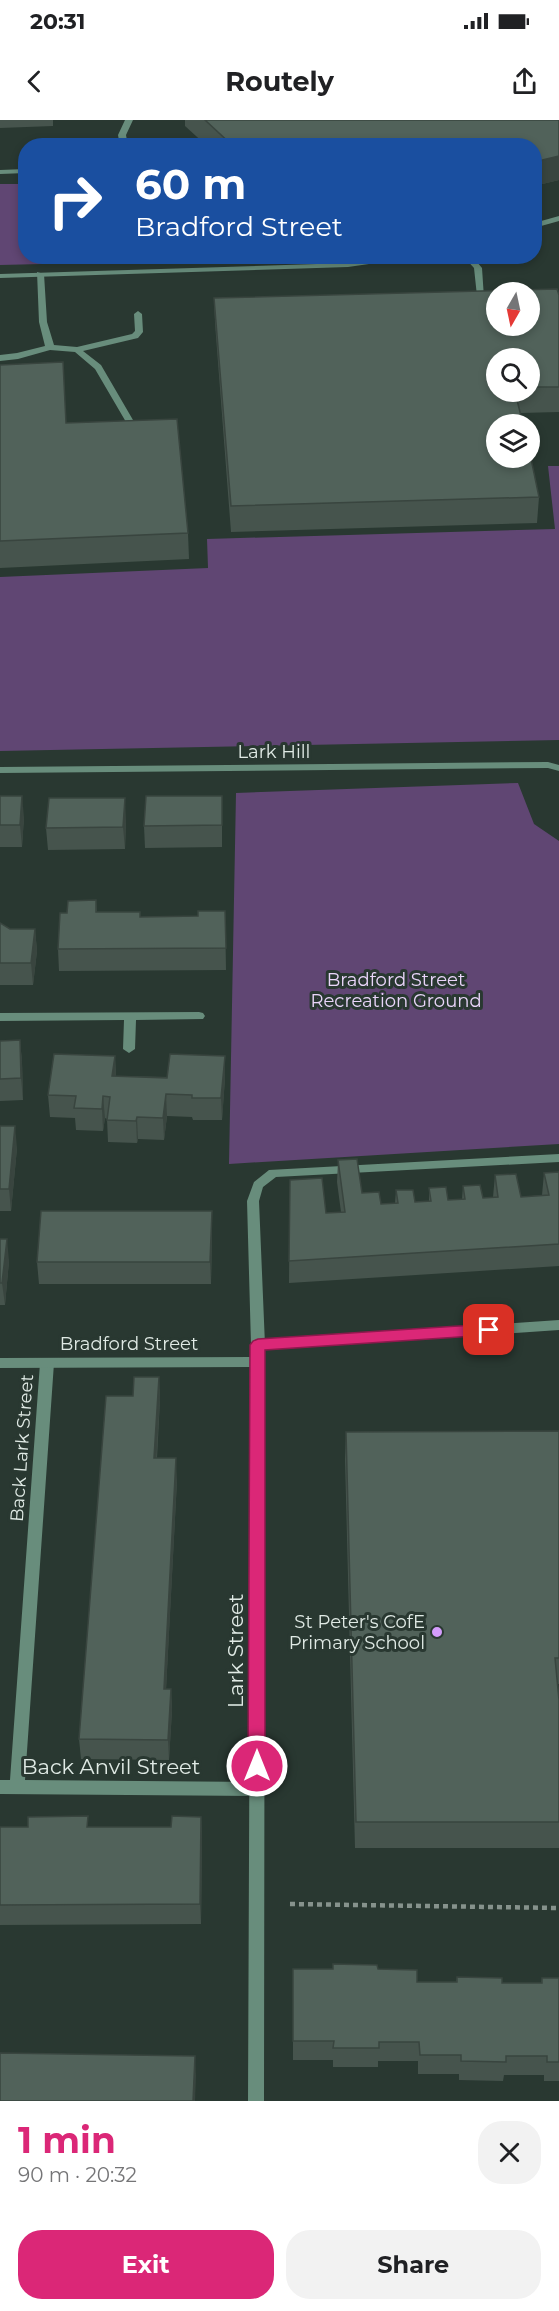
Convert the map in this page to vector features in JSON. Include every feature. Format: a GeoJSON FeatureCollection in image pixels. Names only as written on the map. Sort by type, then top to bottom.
{"type":"FeatureCollection","features":[{"type":"Feature","properties":{"kind":"street"},"geometry":{"type":"LineString","coordinates":[[123,138],[129,120]]}},
{"type":"Feature","properties":{"kind":"street"},"geometry":{"type":"LineString","coordinates":[[0,172],[18,171]]}},
{"type":"Feature","properties":{"kind":"street"},"geometry":{"type":"LineString","coordinates":[[542,223],[559,218]]}},
{"type":"Feature","properties":{"kind":"street"},"geometry":{"type":"LineString","coordinates":[[0,276],[142,267],[356,264]]}},
{"type":"Feature","properties":{"kind":"street"},"geometry":{"type":"LineString","coordinates":[[469,296],[485,296],[478,268],[474,264]]}},
{"type":"Feature","properties":{"kind":"street"},"geometry":{"type":"LineString","coordinates":[[40,274],[43,322],[50,347]]}},
{"type":"Feature","properties":{"kind":"street"},"geometry":{"type":"LineString","coordinates":[[0,358],[18,356],[50,347],[77,350],[135,336],[139,332],[138,314]]}},
{"type":"Feature","properties":{"kind":"street"},"geometry":{"type":"LineString","coordinates":[[77,350],[98,367],[129,420]]}},
{"type":"Feature","properties":{"kind":"street","name":"Lark Hill"},"geometry":{"type":"LineString","coordinates":[[0,770],[553,766]]}},
{"type":"Feature","properties":{"kind":"street"},"geometry":{"type":"LineString","coordinates":[[0,1017],[199,1016]]}},
{"type":"Feature","properties":{"kind":"street"},"geometry":{"type":"LineString","coordinates":[[129,1049],[130,1017]]}},
{"type":"Feature","properties":{"kind":"street","name":"Lark Street"},"geometry":{"type":"LineString","coordinates":[[256,2101],[258,1345],[253,1202],[258,1185],[273,1173],[559,1158]]}},
{"type":"Feature","properties":{"kind":"street"},"geometry":{"type":"LineString","coordinates":[[258,1345],[559,1325]]}},
{"type":"Feature","properties":{"kind":"street","name":"Bradford Street"},"geometry":{"type":"LineString","coordinates":[[0,1363],[258,1362]]}},
{"type":"Feature","properties":{"kind":"street","name":"Back Lark Street"},"geometry":{"type":"LineString","coordinates":[[18,1787],[47,1363]]}},
{"type":"Feature","properties":{"kind":"street","name":"Back Anvil Street"},"geometry":{"type":"LineString","coordinates":[[0,1787],[257,1789]]}},
{"type":"Feature","properties":{"kind":"path"},"geometry":{"type":"LineString","coordinates":[[256,1904],[559,1908]]}},
{"type":"Feature","properties":{"kind":"green space"},"geometry":{"type":"Polygon","coordinates":[[[0,184],[18,184],[18,264],[42,264],[0,265],[0,184]]]}},
{"type":"Feature","properties":{"kind":"green space"},"geometry":{"type":"Polygon","coordinates":[[[548,466],[559,466],[559,740],[0,751],[0,577],[208,568],[207,539],[555,529],[548,466]]]}},
{"type":"Feature","properties":{"kind":"green space","name":"Bradford Street Recreation Ground"},"geometry":{"type":"Polygon","coordinates":[[[518,783],[534,824],[559,841],[559,1144],[229,1164],[236,793],[518,783]]]}},
{"type":"Feature","properties":{"kind":"building"},"geometry":{"type":"Polygon","coordinates":[[[205,120],[559,120],[559,156],[542,160],[542,138],[224,138],[205,120]]]}},
{"type":"Feature","properties":{"kind":"building"},"geometry":{"type":"Polygon","coordinates":[[[540,289],[557,289],[559,295],[559,387],[540,387],[540,348],[486,348],[486,402],[518,402],[520,414],[486,414],[486,468],[533,468],[539,497],[231,506],[214,298],[486,291],[486,336],[540,336],[540,289]]]}},
{"type":"Feature","properties":{"kind":"building"},"geometry":{"type":"Polygon","coordinates":[[[63,362],[66,423],[177,419],[188,533],[0,541],[0,365],[63,362]]]}},
{"type":"Feature","properties":{"kind":"building"},"geometry":{"type":"Polygon","coordinates":[[[0,796],[22,796],[20,825],[0,825],[0,796]]]}},
{"type":"Feature","properties":{"kind":"building"},"geometry":{"type":"Polygon","coordinates":[[[146,796],[222,796],[222,825],[144,826],[146,796]]]}},
{"type":"Feature","properties":{"kind":"building"},"geometry":{"type":"Polygon","coordinates":[[[49,798],[125,798],[123,827],[46,828],[49,798]]]}},
{"type":"Feature","properties":{"kind":"building"},"geometry":{"type":"Polygon","coordinates":[[[96,900],[96,912],[140,912],[140,917],[198,916],[198,911],[225,911],[226,948],[58,949],[60,913],[67,913],[68,901],[96,900]]]}},
{"type":"Feature","properties":{"kind":"building"},"geometry":{"type":"Polygon","coordinates":[[[0,923],[10,929],[35,929],[31,963],[0,963],[0,923]]]}},
{"type":"Feature","properties":{"kind":"building"},"geometry":{"type":"Polygon","coordinates":[[[20,1040],[21,1078],[0,1079],[0,1041],[20,1040]]]}},
{"type":"Feature","properties":{"kind":"building"},"geometry":{"type":"Polygon","coordinates":[[[54,1054],[115,1056],[112,1076],[167,1078],[170,1054],[225,1056],[221,1098],[192,1098],[192,1095],[166,1094],[163,1118],[137,1117],[136,1121],[107,1120],[110,1097],[103,1096],[102,1109],[74,1108],[76,1096],[48,1095],[54,1054]]]}},
{"type":"Feature","properties":{"kind":"building"},"geometry":{"type":"Polygon","coordinates":[[[0,1126],[15,1126],[9,1189],[0,1189],[0,1126]]]}},
{"type":"Feature","properties":{"kind":"building"},"geometry":{"type":"Polygon","coordinates":[[[357,1159],[362,1193],[379,1192],[381,1204],[398,1203],[396,1190],[413,1190],[415,1202],[431,1201],[429,1188],[446,1187],[448,1200],[465,1199],[463,1186],[480,1185],[483,1198],[498,1197],[495,1175],[516,1174],[521,1197],[549,1195],[544,1173],[559,1172],[559,1244],[289,1261],[290,1180],[322,1178],[326,1213],[345,1212],[338,1160],[357,1159]]]}},
{"type":"Feature","properties":{"kind":"building"},"geometry":{"type":"Polygon","coordinates":[[[41,1211],[212,1211],[210,1262],[37,1262],[41,1211]]]}},
{"type":"Feature","properties":{"kind":"building"},"geometry":{"type":"Polygon","coordinates":[[[0,1239],[7,1239],[2,1283],[0,1283],[0,1239]]]}},
{"type":"Feature","properties":{"kind":"building"},"geometry":{"type":"Polygon","coordinates":[[[134,1377],[159,1377],[154,1458],[176,1458],[164,1689],[171,1689],[168,1740],[79,1739],[106,1396],[133,1396],[134,1377]]]}},
{"type":"Feature","properties":{"kind":"building","name":"St Peter's CofE Primary School"},"geometry":{"type":"Polygon","coordinates":[[[559,1431],[559,1658],[555,1658],[559,1700],[559,1822],[356,1822],[346,1432],[559,1431]]]}},
{"type":"Feature","properties":{"kind":"building"},"geometry":{"type":"Polygon","coordinates":[[[88,1816],[87,1827],[171,1827],[172,1816],[201,1817],[200,1904],[0,1905],[0,1827],[28,1827],[28,1817],[88,1816]]]}},
{"type":"Feature","properties":{"kind":"building"},"geometry":{"type":"Polygon","coordinates":[[[333,1964],[377,1965],[378,1969],[417,1970],[417,1982],[457,1982],[457,1977],[502,1978],[502,1983],[542,1983],[542,1978],[559,1978],[559,2062],[547,2062],[547,2056],[506,2056],[506,2062],[461,2061],[461,2055],[420,2055],[419,2042],[379,2042],[379,2048],[333,2048],[334,2041],[293,2041],[293,1969],[333,1969],[333,1964]]]}},
{"type":"Feature","properties":{"kind":"building"},"geometry":{"type":"Polygon","coordinates":[[[0,2053],[195,2056],[193,2101],[0,2101],[0,2053]]]}},
{"type":"Feature","properties":{"kind":"place","name":"St Peter's CofE Primary School"},"geometry":{"type":"Point","coordinates":[437,1632]}},
{"type":"Feature","properties":{"kind":"route"},"geometry":{"type":"LineString","coordinates":[[257,1766],[258,1345],[489,1330]]}}]}
